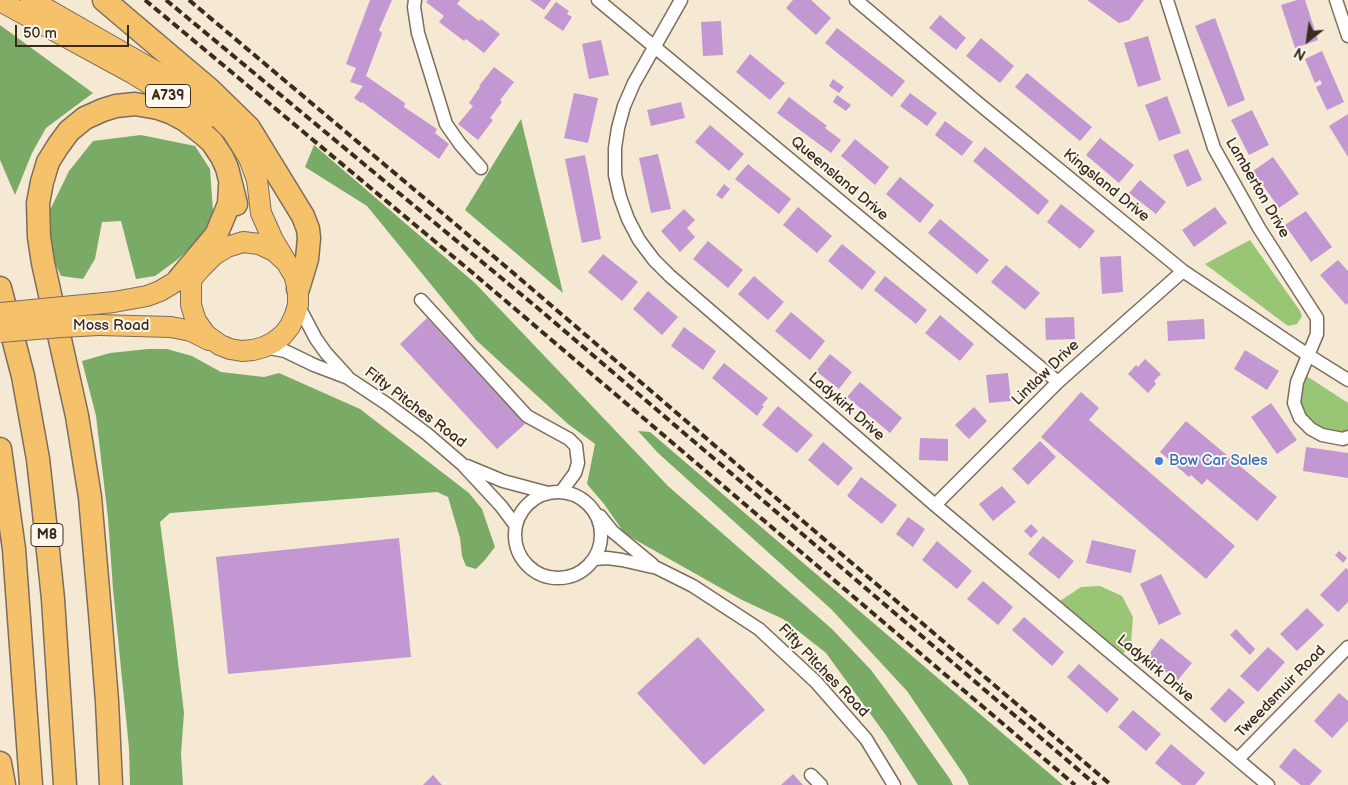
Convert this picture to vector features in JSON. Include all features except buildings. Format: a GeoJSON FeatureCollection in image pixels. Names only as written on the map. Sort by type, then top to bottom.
{"type":"FeatureCollection","features":[{"type":"Feature","properties":{"kind":"highway"},"geometry":{"type":"LineString","coordinates":[[104,0],[209,89],[249,128],[302,216],[308,230],[307,259],[298,297]]}},
{"type":"Feature","properties":{"kind":"highway"},"geometry":{"type":"LineString","coordinates":[[112,785],[104,652],[90,497],[74,400],[43,263],[39,237],[38,203],[42,182],[48,162],[69,131],[85,118],[103,110],[116,106],[135,104],[158,108],[172,113],[196,128],[212,142],[227,168],[236,204]]}},
{"type":"Feature","properties":{"kind":"highway"},"geometry":{"type":"LineString","coordinates":[[179,279],[216,235],[229,204],[230,183]]}},
{"type":"Feature","properties":{"kind":"highway","name":"M8"},"geometry":{"type":"LineString","coordinates":[[0,288],[23,376],[38,459],[53,599],[65,785]]}},
{"type":"Feature","properties":{"kind":"highway","name":"M8"},"geometry":{"type":"LineString","coordinates":[[0,449],[14,550],[31,785]]}},
{"type":"Feature","properties":{"kind":"highway"},"geometry":{"type":"LineString","coordinates":[[0,764],[4,785]]}},
{"type":"Feature","properties":{"kind":"main road","name":"A739"},"geometry":{"type":"LineString","coordinates":[[31,0],[162,75],[206,104],[220,118],[232,131],[249,158],[258,180],[260,205],[264,222],[286,262]]}},
{"type":"Feature","properties":{"kind":"main road","name":"A739"},"geometry":{"type":"LineString","coordinates":[[0,2],[132,73],[197,114],[222,142],[234,162],[237,187],[236,204],[232,221],[207,261]]}},
{"type":"Feature","properties":{"kind":"main road"},"geometry":{"type":"LineString","coordinates":[[243,242],[259,244],[274,251],[286,262],[294,275],[298,297],[295,315],[290,326],[279,338],[264,347],[253,350],[230,349],[220,345],[206,335],[192,313],[190,296],[193,277],[207,261],[227,247],[243,242]]}},
{"type":"Feature","properties":{"kind":"main road","name":"Moss Road"},"geometry":{"type":"LineString","coordinates":[[0,313],[114,302],[147,296],[160,291],[207,261]]}},
{"type":"Feature","properties":{"kind":"main road","name":"Moss Road"},"geometry":{"type":"LineString","coordinates":[[0,332],[99,325],[172,327],[191,331],[220,345]]}},
{"type":"Feature","properties":{"kind":"street"},"geometry":{"type":"LineString","coordinates":[[415,0],[414,7],[418,32],[446,124],[481,168]]}},
{"type":"Feature","properties":{"kind":"street","name":"Queensland Drive"},"geometry":{"type":"LineString","coordinates":[[598,0],[1058,382]]}},
{"type":"Feature","properties":{"kind":"street","name":"Ladykirk Drive"},"geometry":{"type":"LineString","coordinates":[[681,0],[634,83],[624,106],[618,128],[615,148],[615,175],[628,219],[639,240],[654,260],[670,276],[935,504],[1268,785]]}},
{"type":"Feature","properties":{"kind":"street","name":"Kingsland Drive"},"geometry":{"type":"LineString","coordinates":[[856,0],[1183,271],[1348,380]]}},
{"type":"Feature","properties":{"kind":"street","name":"Lamberton Drive"},"geometry":{"type":"LineString","coordinates":[[1168,0],[1214,148],[1259,228],[1317,318],[1317,334],[1298,382],[1294,403],[1300,418],[1310,429],[1322,435],[1343,439],[1348,437]]}},
{"type":"Feature","properties":{"kind":"street"},"geometry":{"type":"LineString","coordinates":[[1336,0],[1348,36]]}},
{"type":"Feature","properties":{"kind":"street","name":"Lintlaw Drive"},"geometry":{"type":"LineString","coordinates":[[935,504],[1058,382],[1183,271]]}},
{"type":"Feature","properties":{"kind":"street","name":"Fifty Pitches Road"},"geometry":{"type":"LineString","coordinates":[[298,297],[316,339],[348,378]]}},
{"type":"Feature","properties":{"kind":"street"},"geometry":{"type":"LineString","coordinates":[[421,300],[527,416],[573,442],[578,450],[576,473],[578,489],[598,517],[601,529],[601,542],[594,559],[576,575],[559,578],[544,576],[527,564],[518,550],[515,534],[518,519],[526,507],[536,498],[554,492],[576,473]]}},
{"type":"Feature","properties":{"kind":"street","name":"Fifty Pitches Road"},"geometry":{"type":"LineString","coordinates":[[264,347],[285,351],[348,378],[403,416],[462,464],[516,526]]}},
{"type":"Feature","properties":{"kind":"street","name":"Fifty Pitches Road"},"geometry":{"type":"LineString","coordinates":[[462,464],[503,481],[554,492]]}},
{"type":"Feature","properties":{"kind":"street"},"geometry":{"type":"LineString","coordinates":[[554,492],[573,494],[587,503]]}},
{"type":"Feature","properties":{"kind":"street","name":"Fifty Pitches Road"},"geometry":{"type":"LineString","coordinates":[[587,503],[612,531],[657,568],[693,586],[760,629],[816,682],[866,739],[894,785]]}},
{"type":"Feature","properties":{"kind":"street","name":"Fifty Pitches Road"},"geometry":{"type":"LineString","coordinates":[[594,559],[622,560],[657,568]]}},
{"type":"Feature","properties":{"kind":"street","name":"Tweedsmuir Road"},"geometry":{"type":"LineString","coordinates":[[1238,760],[1348,647]]}},
{"type":"Feature","properties":{"kind":"street"},"geometry":{"type":"LineString","coordinates":[[811,774],[821,785]]}},
{"type":"Feature","properties":{"kind":"green space"},"geometry":{"type":"Polygon","coordinates":[[[0,25],[93,93],[46,128],[32,153],[15,195],[0,160],[0,25]]]}},
{"type":"Feature","properties":{"kind":"green space"},"geometry":{"type":"Polygon","coordinates":[[[521,119],[563,293],[465,210],[521,119]]]}},
{"type":"Feature","properties":{"kind":"green space"},"geometry":{"type":"Polygon","coordinates":[[[141,135],[195,146],[210,169],[214,225],[177,260],[155,276],[136,279],[121,221],[102,222],[95,259],[83,279],[61,276],[51,254],[49,212],[69,171],[93,141],[141,135]]]}},
{"type":"Feature","properties":{"kind":"green space"},"geometry":{"type":"Polygon","coordinates":[[[314,145],[475,283],[668,486],[832,629],[871,670],[953,785],[918,785],[885,734],[826,653],[783,619],[742,600],[625,534],[587,484],[595,444],[568,424],[477,341],[367,206],[305,167],[314,145]]]}},
{"type":"Feature","properties":{"kind":"green space"},"geometry":{"type":"Polygon","coordinates":[[[1250,240],[1300,311],[1302,316],[1297,324],[1288,326],[1205,264],[1250,240]]]}},
{"type":"Feature","properties":{"kind":"green space"},"geometry":{"type":"Polygon","coordinates":[[[167,349],[192,356],[221,372],[264,377],[279,373],[360,409],[469,493],[482,509],[495,547],[476,569],[466,566],[448,497],[437,492],[170,513],[160,522],[184,713],[181,754],[183,785],[130,785],[129,748],[108,518],[96,416],[82,361],[110,353],[167,349]]]}},
{"type":"Feature","properties":{"kind":"green space"},"geometry":{"type":"Polygon","coordinates":[[[1305,375],[1348,403],[1348,433],[1324,432],[1307,421],[1299,406],[1300,387],[1305,375]]]}},
{"type":"Feature","properties":{"kind":"green space"},"geometry":{"type":"Polygon","coordinates":[[[638,431],[650,432],[1063,785],[969,785],[907,691],[831,609],[658,453],[638,431]]]}},
{"type":"Feature","properties":{"kind":"green space"},"geometry":{"type":"Polygon","coordinates":[[[1100,586],[1122,596],[1133,617],[1131,643],[1128,650],[1123,653],[1060,601],[1081,587],[1100,586]]]}},
{"type":"Feature","properties":{"kind":"railway"},"geometry":{"type":"LineString","coordinates":[[145,0],[474,274],[1075,785]]}},
{"type":"Feature","properties":{"kind":"railway"},"geometry":{"type":"LineString","coordinates":[[166,0],[540,310],[1096,785]]}},
{"type":"Feature","properties":{"kind":"railway"},"geometry":{"type":"LineString","coordinates":[[189,0],[511,271],[1111,785]]}},
{"type":"Feature","properties":{"kind":"place","name":"Bow Car Sales"},"geometry":{"type":"Point","coordinates":[1159,461]}}]}
